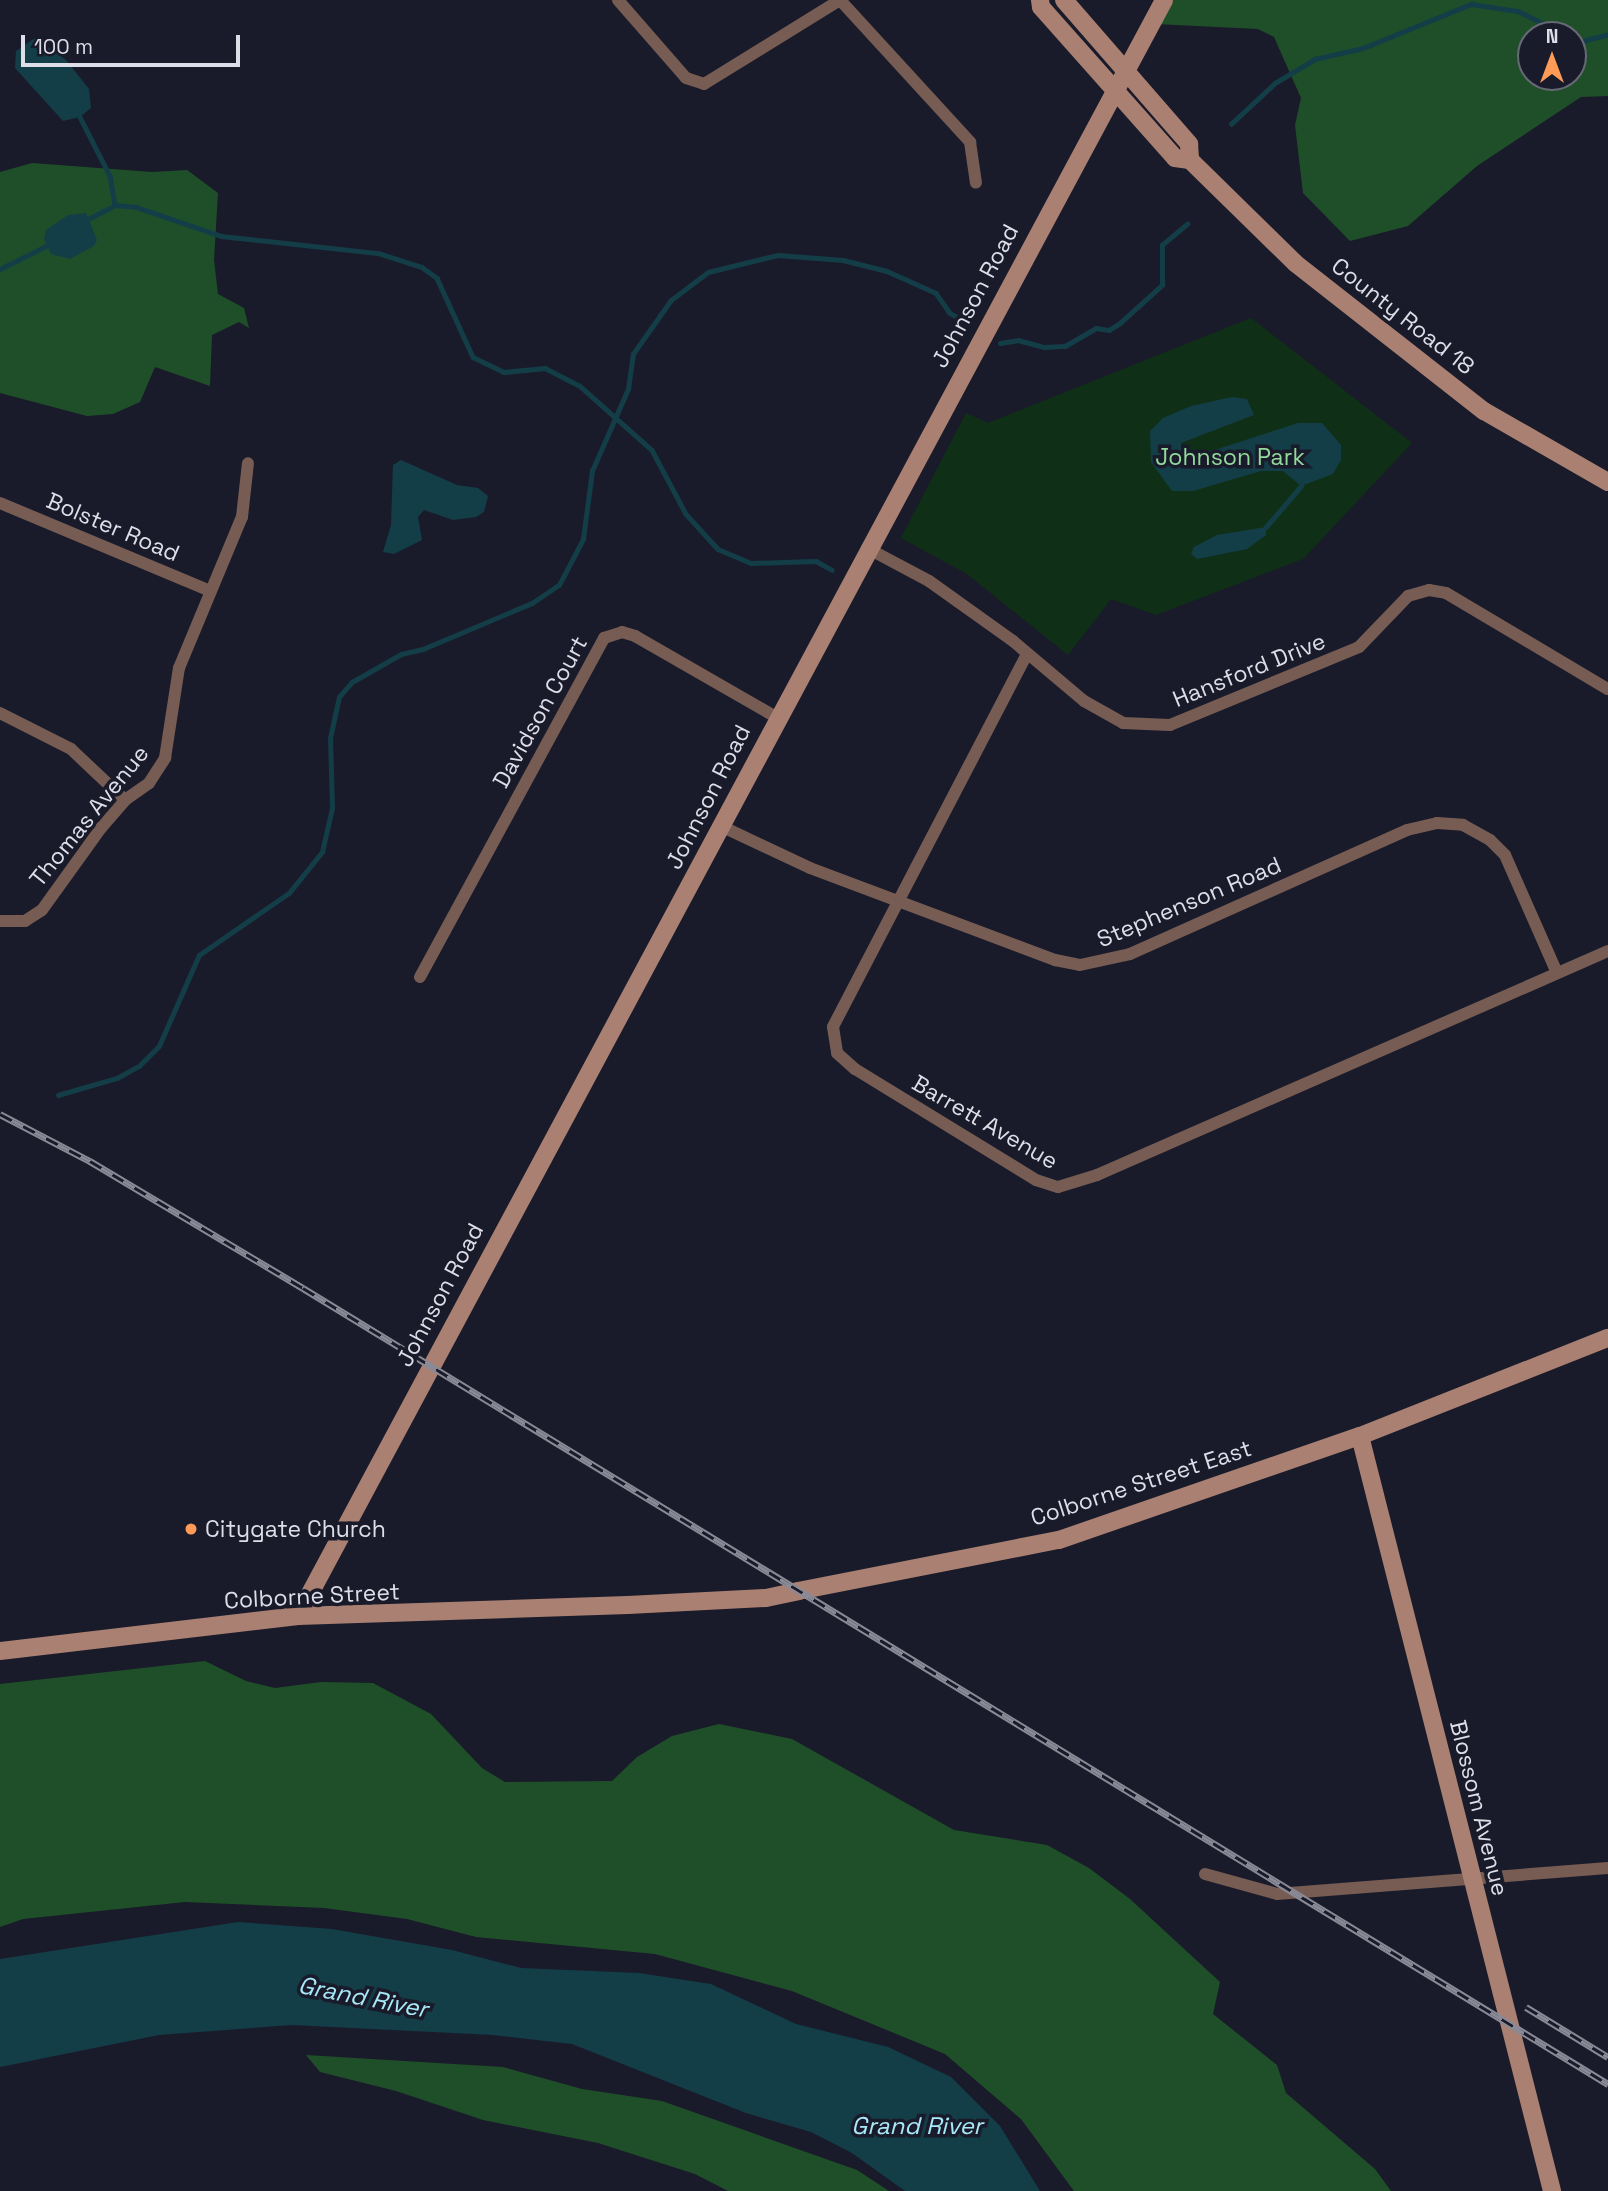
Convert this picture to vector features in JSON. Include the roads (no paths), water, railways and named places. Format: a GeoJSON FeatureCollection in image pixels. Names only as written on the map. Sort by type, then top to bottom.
{"type":"FeatureCollection","features":[{"type":"Feature","properties":{"kind":"main road","name":"County Road 18"},"geometry":{"type":"LineString","coordinates":[[1040,0],[1041,7],[1175,158],[1190,160],[1295,263],[1484,411],[1608,482]]}},
{"type":"Feature","properties":{"kind":"main road","name":"County Road 18"},"geometry":{"type":"LineString","coordinates":[[1063,0],[1189,144],[1190,160]]}},
{"type":"Feature","properties":{"kind":"main road","name":"Johnson Road"},"geometry":{"type":"LineString","coordinates":[[298,1616],[723,827],[776,717],[1164,0]]}},
{"type":"Feature","properties":{"kind":"main road","name":"Colborne Street East"},"geometry":{"type":"LineString","coordinates":[[628,1605],[766,1598],[1059,1540],[1360,1436],[1608,1338]]}},
{"type":"Feature","properties":{"kind":"main road","name":"Blossom Avenue"},"geometry":{"type":"LineString","coordinates":[[1360,1436],[1552,2191]]}},
{"type":"Feature","properties":{"kind":"main road","name":"Colborne Street"},"geometry":{"type":"LineString","coordinates":[[0,1651],[298,1616],[628,1605]]}},
{"type":"Feature","properties":{"kind":"street"},"geometry":{"type":"LineString","coordinates":[[618,0],[686,78],[704,84],[840,0],[970,142],[976,183]]}},
{"type":"Feature","properties":{"kind":"street","name":"Thomas Avenue"},"geometry":{"type":"LineString","coordinates":[[0,921],[25,921],[42,910],[125,800],[149,783],[166,758],[179,668],[242,517],[248,463]]}},
{"type":"Feature","properties":{"kind":"street","name":"Bolster Road"},"geometry":{"type":"LineString","coordinates":[[0,503],[210,591]]}},
{"type":"Feature","properties":{"kind":"street","name":"Hansford Drive"},"geometry":{"type":"LineString","coordinates":[[867,548],[929,580],[1107,716],[1137,725],[1170,725],[1359,647],[1408,596],[1430,590],[1446,593],[1608,689]]}},
{"type":"Feature","properties":{"kind":"street","name":"Davidson Court"},"geometry":{"type":"LineString","coordinates":[[420,977],[604,638],[616,633],[635,636],[776,717]]}},
{"type":"Feature","properties":{"kind":"street","name":"Barrett Avenue"},"geometry":{"type":"LineString","coordinates":[[1027,654],[839,1009],[833,1027],[837,1053],[855,1069],[1024,1174],[1058,1187],[1097,1175],[1608,951]]}},
{"type":"Feature","properties":{"kind":"street"},"geometry":{"type":"LineString","coordinates":[[0,713],[71,749],[125,800]]}},
{"type":"Feature","properties":{"kind":"street","name":"Stephenson Road"},"geometry":{"type":"LineString","coordinates":[[723,827],[810,868],[898,898],[1055,960],[1080,965],[1105,962],[1407,830],[1437,823],[1463,825],[1490,840],[1505,855],[1557,973]]}},
{"type":"Feature","properties":{"kind":"street"},"geometry":{"type":"LineString","coordinates":[[1205,1874],[1277,1894],[1472,1881],[1608,1868]]}},
{"type":"Feature","properties":{"kind":"water"},"geometry":{"type":"Polygon","coordinates":[[[35,38],[66,60],[89,89],[91,108],[80,117],[63,121],[15,68],[16,51],[35,38]]]}},
{"type":"Feature","properties":{"kind":"water"},"geometry":{"type":"Polygon","coordinates":[[[86,213],[97,240],[94,246],[70,259],[51,254],[44,239],[46,230],[68,215],[86,213]]]}},
{"type":"Feature","properties":{"kind":"water"},"geometry":{"type":"Polygon","coordinates":[[[1232,397],[1247,399],[1254,415],[1181,443],[1182,453],[1193,457],[1298,423],[1322,423],[1341,445],[1341,460],[1333,474],[1301,486],[1283,471],[1261,471],[1193,491],[1172,491],[1151,462],[1150,431],[1163,418],[1191,406],[1232,397]]]}},
{"type":"Feature","properties":{"kind":"water"},"geometry":{"type":"Polygon","coordinates":[[[401,460],[457,485],[478,488],[488,496],[484,512],[476,517],[453,520],[424,510],[418,517],[422,540],[394,554],[383,552],[391,525],[393,465],[401,460]]]}},
{"type":"Feature","properties":{"kind":"water"},"geometry":{"type":"Polygon","coordinates":[[[1266,527],[1266,535],[1247,549],[1197,559],[1191,554],[1194,547],[1217,535],[1266,527]]]}},
{"type":"Feature","properties":{"kind":"water","name":"Grand River"},"geometry":{"type":"Polygon","coordinates":[[[238,1922],[332,1929],[452,1950],[521,1968],[639,1973],[711,1984],[796,2024],[888,2047],[951,2077],[1000,2126],[1040,2191],[905,2191],[852,2153],[811,2132],[746,2113],[572,2044],[493,2035],[292,2025],[159,2035],[0,2067],[0,1959],[238,1922]]]}},
{"type":"Feature","properties":{"kind":"waterway"},"geometry":{"type":"LineString","coordinates":[[1231,124],[1275,83],[1315,59],[1363,48],[1471,4],[1518,11],[1538,21]]}},
{"type":"Feature","properties":{"kind":"waterway"},"geometry":{"type":"LineString","coordinates":[[1587,40],[1608,34]]}},
{"type":"Feature","properties":{"kind":"waterway"},"geometry":{"type":"LineString","coordinates":[[80,117],[110,176],[115,205]]}},
{"type":"Feature","properties":{"kind":"waterway"},"geometry":{"type":"LineString","coordinates":[[90,218],[115,205],[136,207],[221,236],[378,253],[422,267],[437,278],[473,357],[504,372],[545,368],[580,386],[652,450],[686,514],[718,549],[751,563],[816,561],[832,570]]}},
{"type":"Feature","properties":{"kind":"waterway"},"geometry":{"type":"LineString","coordinates":[[1000,343],[1018,340],[1044,347],[1065,346],[1096,328],[1109,330],[1162,285],[1162,245],[1187,224]]}},
{"type":"Feature","properties":{"kind":"waterway"},"geometry":{"type":"LineString","coordinates":[[0,269],[46,246]]}},
{"type":"Feature","properties":{"kind":"waterway"},"geometry":{"type":"LineString","coordinates":[[58,1095],[117,1078],[139,1066],[159,1046],[199,955],[289,893],[322,852],[332,808],[330,738],[339,697],[352,682],[401,654],[423,649],[532,603],[559,585],[583,539],[592,471],[628,389],[633,354],[671,300],[708,272],[778,255],[843,260],[887,271],[936,293],[950,313],[965,322]]}},
{"type":"Feature","properties":{"kind":"waterway"},"geometry":{"type":"LineString","coordinates":[[1266,527],[1301,486]]}},
{"type":"Feature","properties":{"kind":"railway"},"geometry":{"type":"LineString","coordinates":[[0,1114],[90,1161],[303,1288],[1608,2084]]}},
{"type":"Feature","properties":{"kind":"railway"},"geometry":{"type":"LineString","coordinates":[[1526,2007],[1608,2057]]}},
{"type":"Feature","properties":{"kind":"place","name":"Citygate Church"},"geometry":{"type":"Point","coordinates":[191,1529]}},
{"type":"Feature","properties":{"kind":"park label","name":"Johnson Park"},"geometry":{"type":"Point","coordinates":[1230,457]}}]}
